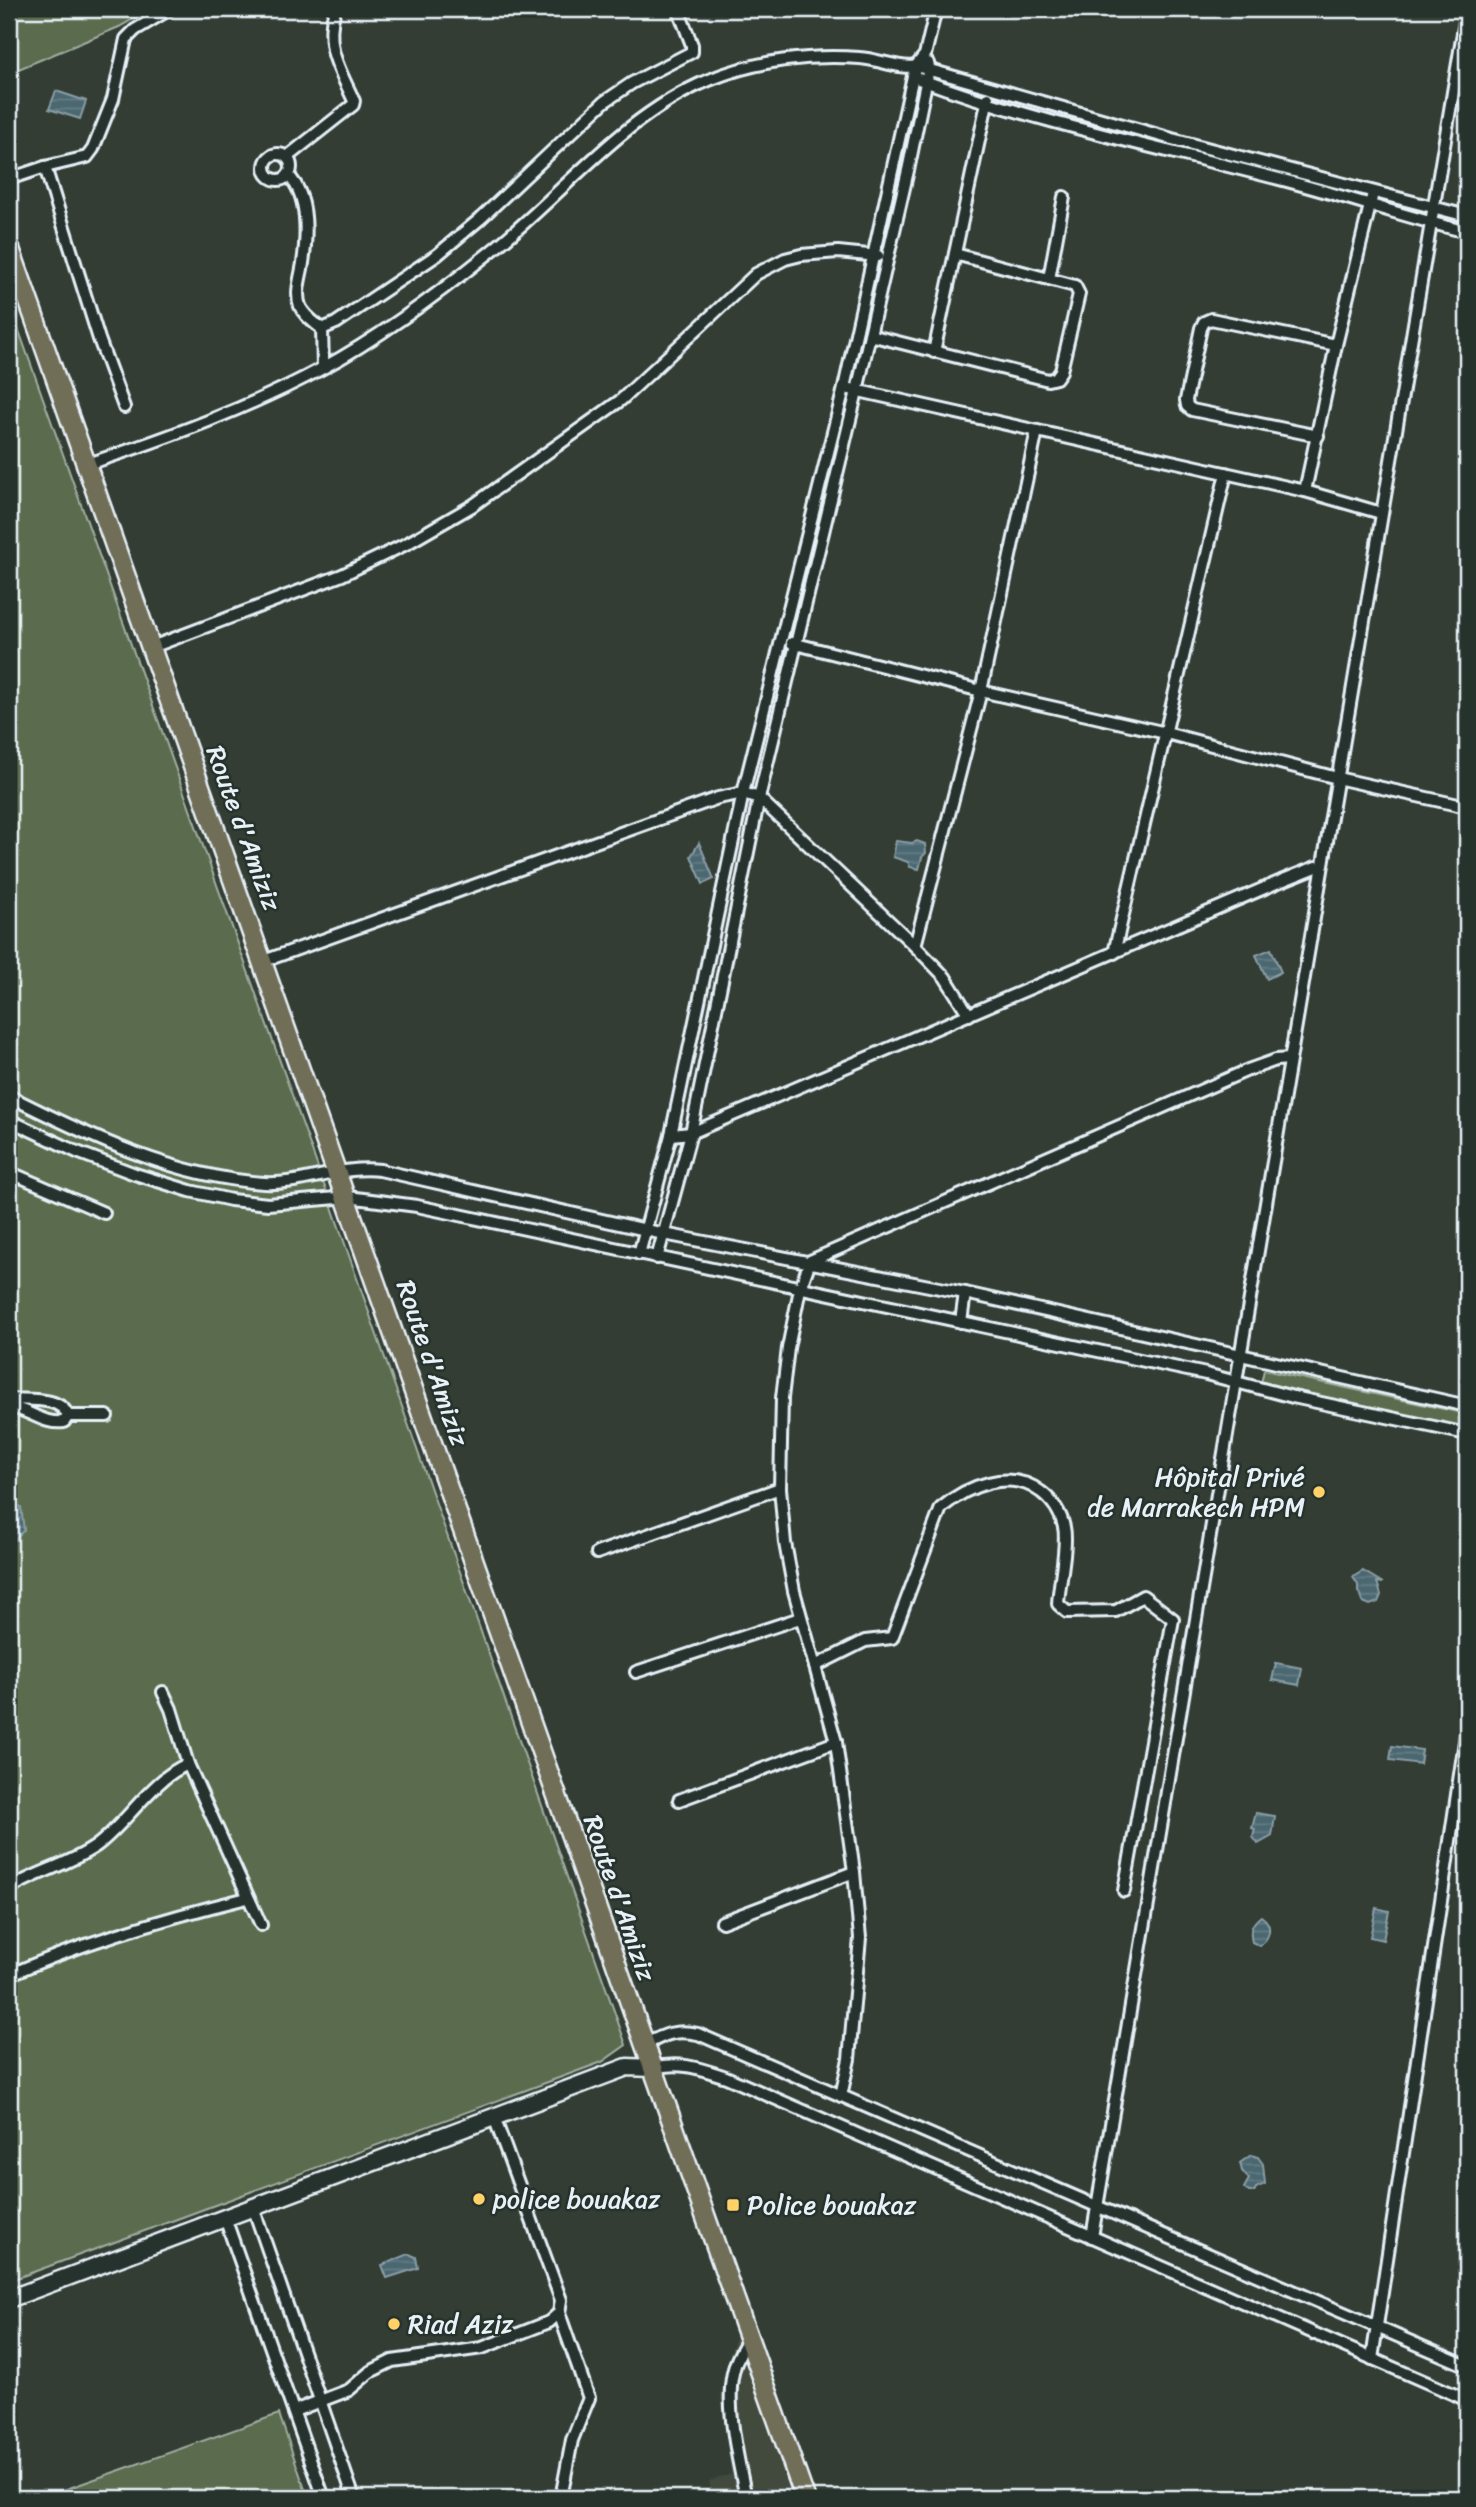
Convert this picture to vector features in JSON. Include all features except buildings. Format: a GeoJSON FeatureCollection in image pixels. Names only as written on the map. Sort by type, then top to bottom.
{"type":"FeatureCollection","features":[{"type":"Feature","properties":{"kind":"main road","name":"Route d'Amiziz"},"geometry":{"type":"LineString","coordinates":[[9,246],[348,1198],[804,2498]]}},
{"type":"Feature","properties":{"kind":"street"},"geometry":{"type":"LineString","coordinates":[[9,179],[87,157],[93,149],[113,99],[126,39],[135,30],[170,9]]}},
{"type":"Feature","properties":{"kind":"street"},"geometry":{"type":"LineString","coordinates":[[287,157],[354,105],[332,52],[335,9]]}},
{"type":"Feature","properties":{"kind":"street"},"geometry":{"type":"LineString","coordinates":[[322,329],[336,323],[437,255],[507,194],[604,102],[632,83],[692,52],[692,45],[678,9]]}},
{"type":"Feature","properties":{"kind":"street"},"geometry":{"type":"LineString","coordinates":[[639,1254],[671,1135],[743,793],[844,388],[912,70],[925,55],[936,9]]}},
{"type":"Feature","properties":{"kind":"street"},"geometry":{"type":"LineString","coordinates":[[1092,2237],[1466,9]]}},
{"type":"Feature","properties":{"kind":"street"},"geometry":{"type":"LineString","coordinates":[[657,1258],[691,1133],[759,798],[798,645],[870,335],[929,68],[925,55]]}},
{"type":"Feature","properties":{"kind":"street"},"geometry":{"type":"LineString","coordinates":[[88,464],[223,414],[323,367],[447,286],[531,217],[619,136],[671,98],[738,70],[833,56],[869,59],[912,70],[929,68],[1172,139],[1467,216]]}},
{"type":"Feature","properties":{"kind":"street"},"geometry":{"type":"LineString","coordinates":[[912,70],[926,81],[987,103],[1467,232]]}},
{"type":"Feature","properties":{"kind":"street"},"geometry":{"type":"LineString","coordinates":[[934,352],[990,88]]}},
{"type":"Feature","properties":{"kind":"street"},"geometry":{"type":"LineString","coordinates":[[281,153],[287,157],[291,169],[288,176],[282,179],[269,177],[265,164],[274,154],[281,153]]}},
{"type":"Feature","properties":{"kind":"street"},"geometry":{"type":"LineString","coordinates":[[45,167],[99,339],[124,407]]}},
{"type":"Feature","properties":{"kind":"street"},"geometry":{"type":"LineString","coordinates":[[288,176],[297,184],[304,210],[306,236],[298,294],[300,305],[305,314],[322,329],[323,367]]}},
{"type":"Feature","properties":{"kind":"street"},"geometry":{"type":"LineString","coordinates":[[1305,491],[1373,191]]}},
{"type":"Feature","properties":{"kind":"street"},"geometry":{"type":"LineString","coordinates":[[1049,279],[1064,197]]}},
{"type":"Feature","properties":{"kind":"street"},"geometry":{"type":"LineString","coordinates":[[152,647],[342,575],[408,543],[472,506],[621,400],[743,284],[763,270],[785,259],[811,254],[838,252],[887,257]]}},
{"type":"Feature","properties":{"kind":"street"},"geometry":{"type":"LineString","coordinates":[[870,335],[1048,380],[1056,378],[1061,371],[1079,294],[1075,286],[956,254]]}},
{"type":"Feature","properties":{"kind":"street"},"geometry":{"type":"LineString","coordinates":[[1318,436],[1192,410],[1187,406],[1186,400],[1201,328],[1210,319],[1336,345]]}},
{"type":"Feature","properties":{"kind":"street"},"geometry":{"type":"LineString","coordinates":[[844,388],[1305,491],[1381,513]]}},
{"type":"Feature","properties":{"kind":"street"},"geometry":{"type":"LineString","coordinates":[[915,946],[981,691],[1037,431]]}},
{"type":"Feature","properties":{"kind":"street"},"geometry":{"type":"LineString","coordinates":[[1114,953],[1226,473]]}},
{"type":"Feature","properties":{"kind":"street"},"geometry":{"type":"LineString","coordinates":[[782,641],[981,691],[1166,733],[1337,778],[1467,807]]}},
{"type":"Feature","properties":{"kind":"street"},"geometry":{"type":"LineString","coordinates":[[264,961],[541,860],[718,798],[743,793],[759,798],[915,946],[956,991],[969,1015]]}},
{"type":"Feature","properties":{"kind":"street"},"geometry":{"type":"LineString","coordinates":[[671,1135],[691,1133],[1281,881],[1316,867],[1322,868]]}},
{"type":"Feature","properties":{"kind":"street"},"geometry":{"type":"LineString","coordinates":[[841,2095],[849,2059],[860,1938],[854,1872],[836,1742],[800,1618],[785,1543],[780,1488],[782,1398],[788,1348],[800,1289],[810,1261],[1248,1070],[1276,1060],[1290,1059]]}},
{"type":"Feature","properties":{"kind":"street"},"geometry":{"type":"LineString","coordinates":[[9,1096],[85,1132],[142,1155],[196,1172],[265,1183],[295,1183],[364,1168],[380,1170],[664,1234],[965,1293],[1467,1406]]}},
{"type":"Feature","properties":{"kind":"street"},"geometry":{"type":"LineString","coordinates":[[9,1119],[77,1152],[135,1174],[231,1200],[268,1203],[348,1198],[417,1206],[1236,1381],[1467,1434]]}},
{"type":"Feature","properties":{"kind":"street"},"geometry":{"type":"LineString","coordinates":[[9,1172],[104,1213]]}},
{"type":"Feature","properties":{"kind":"street"},"geometry":{"type":"LineString","coordinates":[[961,1322],[965,1293]]}},
{"type":"Feature","properties":{"kind":"street"},"geometry":{"type":"LineString","coordinates":[[9,1399],[48,1401],[59,1405],[68,1416]]}},
{"type":"Feature","properties":{"kind":"street"},"geometry":{"type":"LineString","coordinates":[[9,1407],[54,1424],[64,1422],[68,1416]]}},
{"type":"Feature","properties":{"kind":"street"},"geometry":{"type":"LineString","coordinates":[[68,1416],[107,1416]]}},
{"type":"Feature","properties":{"kind":"street"},"geometry":{"type":"LineString","coordinates":[[815,1666],[864,1641],[892,1638],[941,1508],[956,1495],[996,1481],[1014,1480],[1032,1485],[1049,1498],[1060,1514],[1065,1530],[1058,1604],[1067,1612],[1116,1611],[1143,1596],[1173,1619],[1124,1891]]}},
{"type":"Feature","properties":{"kind":"street"},"geometry":{"type":"LineString","coordinates":[[597,1553],[780,1488]]}},
{"type":"Feature","properties":{"kind":"street"},"geometry":{"type":"LineString","coordinates":[[636,1672],[800,1618]]}},
{"type":"Feature","properties":{"kind":"street"},"geometry":{"type":"LineString","coordinates":[[163,1692],[188,1764],[261,1925]]}},
{"type":"Feature","properties":{"kind":"street"},"geometry":{"type":"LineString","coordinates":[[1372,2359],[1467,1728]]}},
{"type":"Feature","properties":{"kind":"street"},"geometry":{"type":"LineString","coordinates":[[679,1800],[836,1742]]}},
{"type":"Feature","properties":{"kind":"street"},"geometry":{"type":"LineString","coordinates":[[9,1889],[94,1847],[115,1830],[167,1776],[188,1764]]}},
{"type":"Feature","properties":{"kind":"street"},"geometry":{"type":"LineString","coordinates":[[722,1922],[854,1872]]}},
{"type":"Feature","properties":{"kind":"street"},"geometry":{"type":"LineString","coordinates":[[10,1972],[99,1939],[177,1915],[247,1898]]}},
{"type":"Feature","properties":{"kind":"street"},"geometry":{"type":"LineString","coordinates":[[627,2067],[643,2045],[662,2036],[682,2031],[698,2034],[1467,2367]]}},
{"type":"Feature","properties":{"kind":"street"},"geometry":{"type":"LineString","coordinates":[[9,2299],[627,2067],[652,2068],[671,2064],[689,2066],[726,2077],[1467,2400]]}},
{"type":"Feature","properties":{"kind":"street"},"geometry":{"type":"LineString","coordinates":[[494,2117],[561,2300],[559,2313],[589,2398],[572,2440],[561,2498]]}},
{"type":"Feature","properties":{"kind":"street"},"geometry":{"type":"LineString","coordinates":[[253,2207],[354,2498]]}},
{"type":"Feature","properties":{"kind":"street"},"geometry":{"type":"LineString","coordinates":[[225,2218],[324,2498]]}},
{"type":"Feature","properties":{"kind":"street"},"geometry":{"type":"LineString","coordinates":[[294,2411],[349,2390],[370,2372],[392,2361],[482,2348],[549,2322],[559,2313]]}},
{"type":"Feature","properties":{"kind":"street"},"geometry":{"type":"LineString","coordinates":[[746,2498],[730,2395],[734,2368],[748,2339]]}},
{"type":"Feature","properties":{"kind":"shaded area"},"geometry":{"type":"Polygon","coordinates":[[[737,2334],[796,2498],[713,2498],[709,2481],[731,2474],[721,2397],[728,2359],[737,2334]]]}},
{"type":"Feature","properties":{"kind":"green space"},"geometry":{"type":"Polygon","coordinates":[[[9,9],[151,9],[119,27],[9,73],[9,9]]]}},
{"type":"Feature","properties":{"kind":"green space"},"geometry":{"type":"Polygon","coordinates":[[[9,303],[326,1190],[626,2045],[602,2062],[9,2281],[9,303]]]}},
{"type":"Feature","properties":{"kind":"green space"},"geometry":{"type":"Polygon","coordinates":[[[1264,1370],[1467,1414],[1467,1428],[1261,1383],[1264,1370]]]}},
{"type":"Feature","properties":{"kind":"green space"},"geometry":{"type":"Polygon","coordinates":[[[279,2414],[308,2498],[41,2498],[279,2414]]]}},
{"type":"Feature","properties":{"kind":"water"},"geometry":{"type":"Polygon","coordinates":[[[56,91],[86,101],[80,119],[49,109],[56,91]]]}},
{"type":"Feature","properties":{"kind":"water"},"geometry":{"type":"Polygon","coordinates":[[[896,841],[917,841],[925,844],[926,853],[919,869],[893,857],[896,841]]]}},
{"type":"Feature","properties":{"kind":"water"},"geometry":{"type":"Polygon","coordinates":[[[699,843],[714,879],[703,884],[691,856],[699,843]]]}},
{"type":"Feature","properties":{"kind":"water"},"geometry":{"type":"Polygon","coordinates":[[[1271,949],[1281,972],[1267,979],[1256,955],[1271,949]]]}},
{"type":"Feature","properties":{"kind":"water"},"geometry":{"type":"Polygon","coordinates":[[[9,1501],[21,1507],[24,1530],[9,1546],[9,1501]]]}},
{"type":"Feature","properties":{"kind":"water"},"geometry":{"type":"Polygon","coordinates":[[[1363,1571],[1383,1583],[1377,1582],[1381,1595],[1378,1602],[1370,1605],[1363,1602],[1353,1577],[1363,1571]]]}},
{"type":"Feature","properties":{"kind":"water"},"geometry":{"type":"Polygon","coordinates":[[[1276,1663],[1302,1668],[1299,1685],[1272,1680],[1276,1663]]]}},
{"type":"Feature","properties":{"kind":"water"},"geometry":{"type":"Polygon","coordinates":[[[1392,1746],[1422,1750],[1420,1764],[1390,1760],[1392,1746]]]}},
{"type":"Feature","properties":{"kind":"water"},"geometry":{"type":"Polygon","coordinates":[[[1256,1813],[1275,1816],[1272,1836],[1258,1844],[1253,1837],[1255,1829],[1252,1828],[1256,1813]]]}},
{"type":"Feature","properties":{"kind":"water"},"geometry":{"type":"Polygon","coordinates":[[[1376,1908],[1389,1911],[1383,1940],[1370,1937],[1376,1908]]]}},
{"type":"Feature","properties":{"kind":"water"},"geometry":{"type":"Polygon","coordinates":[[[1261,1916],[1268,1923],[1269,1931],[1260,1946],[1252,1942],[1251,1934],[1253,1925],[1261,1916]]]}},
{"type":"Feature","properties":{"kind":"water"},"geometry":{"type":"Polygon","coordinates":[[[1251,2155],[1258,2157],[1263,2164],[1265,2184],[1254,2192],[1244,2188],[1249,2179],[1242,2171],[1240,2163],[1251,2155]]]}},
{"type":"Feature","properties":{"kind":"water"},"geometry":{"type":"Polygon","coordinates":[[[409,2254],[416,2257],[418,2268],[387,2278],[382,2265],[409,2254]]]}},
{"type":"Feature","properties":{"kind":"place","name":"Hôpital Privé de Marrakech HPM"},"geometry":{"type":"Point","coordinates":[1319,1492]}},
{"type":"Feature","properties":{"kind":"place","name":"police bouakaz"},"geometry":{"type":"Point","coordinates":[479,2199]}},
{"type":"Feature","properties":{"kind":"place","name":"Police bouakaz"},"geometry":{"type":"Point","coordinates":[733,2205]}},
{"type":"Feature","properties":{"kind":"place","name":"Riad Aziz"},"geometry":{"type":"Point","coordinates":[394,2324]}}]}
